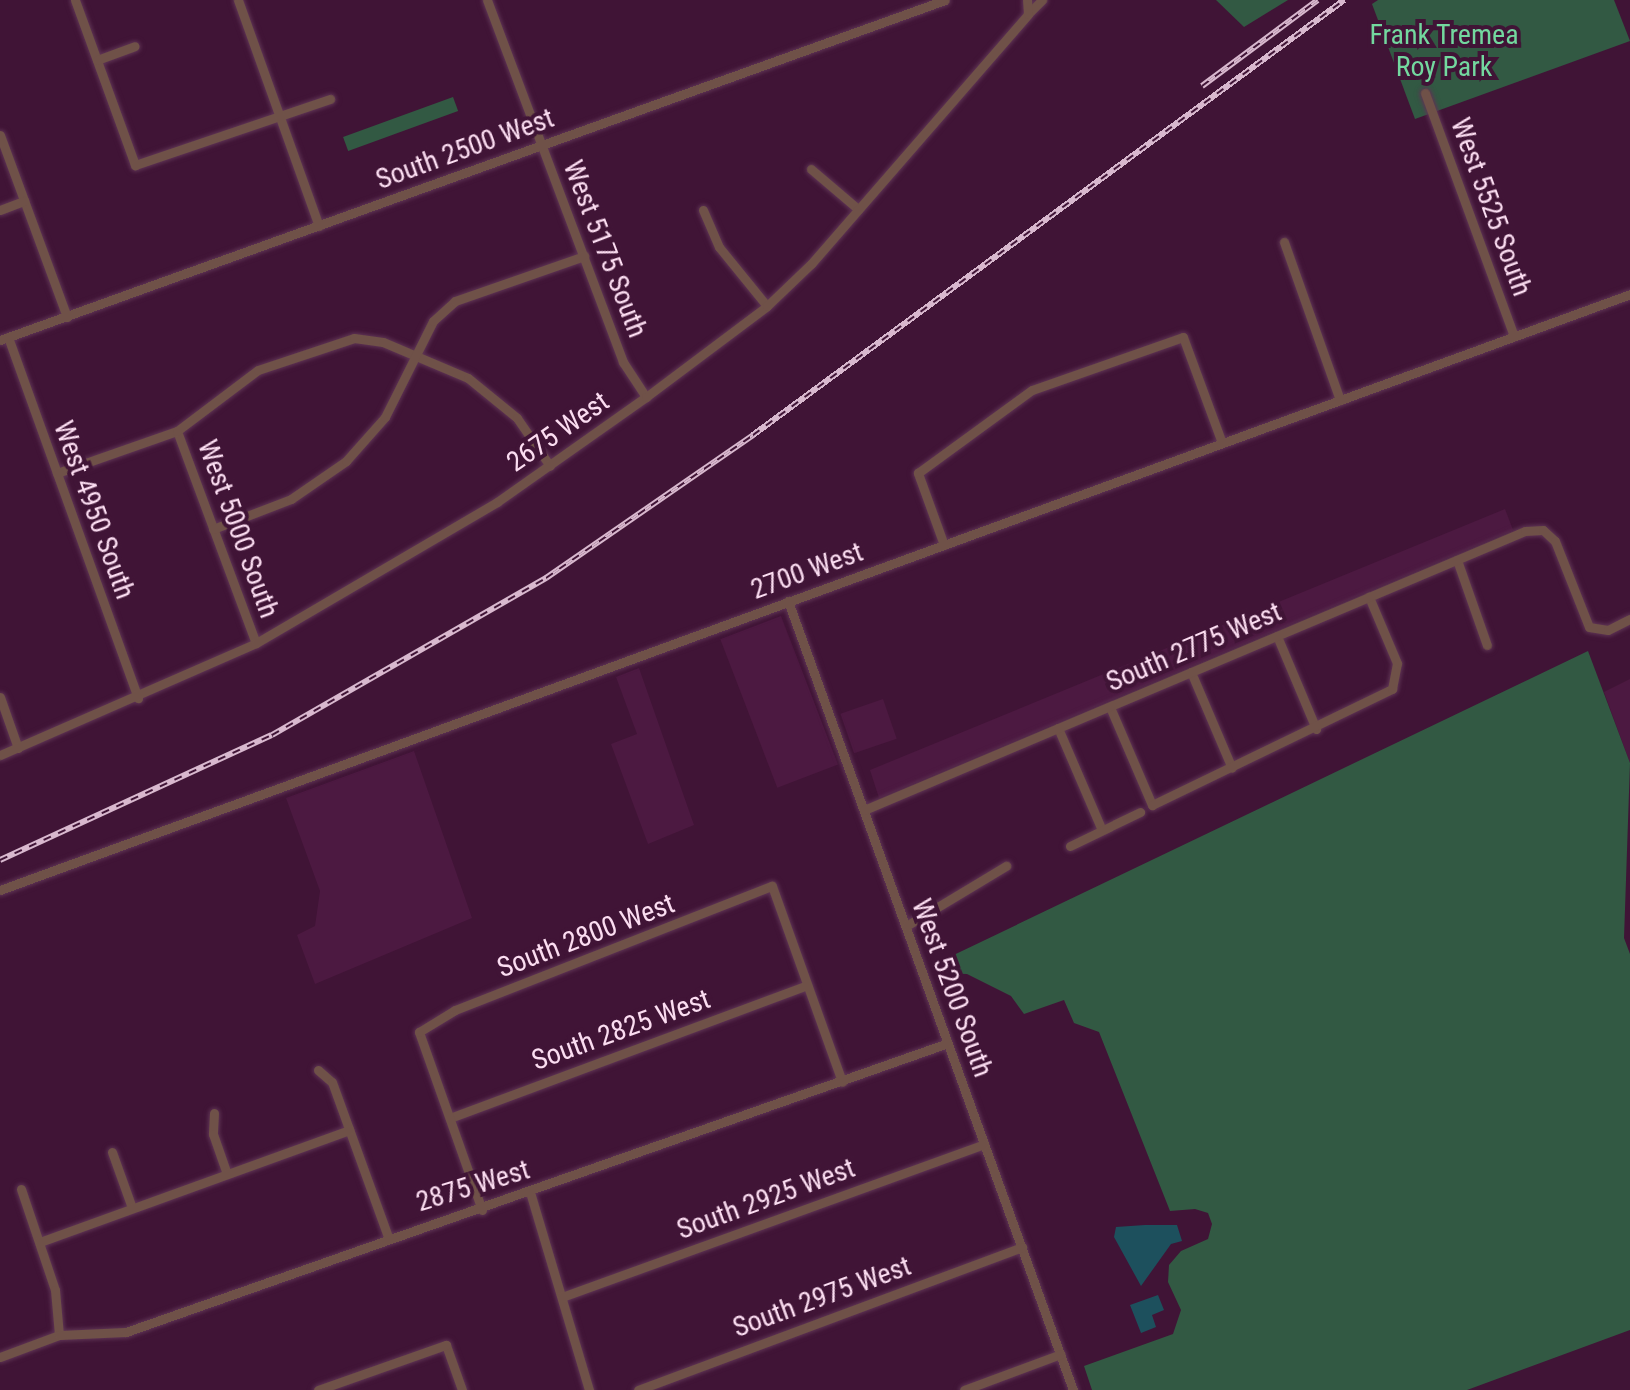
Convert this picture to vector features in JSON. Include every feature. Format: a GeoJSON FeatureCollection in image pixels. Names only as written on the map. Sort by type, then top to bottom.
{"type":"FeatureCollection","features":[{"type":"Feature","properties":{"kind":"street"},"geometry":{"type":"LineString","coordinates":[[75,0],[136,166],[330,100]]}},
{"type":"Feature","properties":{"kind":"street"},"geometry":{"type":"LineString","coordinates":[[238,0],[319,226]]}},
{"type":"Feature","properties":{"kind":"street","name":"West 5175 South"},"geometry":{"type":"LineString","coordinates":[[488,0],[623,362],[646,397]]}},
{"type":"Feature","properties":{"kind":"street","name":"South 2500 West"},"geometry":{"type":"LineString","coordinates":[[4,339],[945,0]]}},
{"type":"Feature","properties":{"kind":"street"},"geometry":{"type":"LineString","coordinates":[[1027,0],[1028,14]]}},
{"type":"Feature","properties":{"kind":"street","name":"2675 West"},"geometry":{"type":"LineString","coordinates":[[0,755],[138,698],[256,643],[550,466],[646,397],[767,306],[1042,0]]}},
{"type":"Feature","properties":{"kind":"street"},"geometry":{"type":"LineString","coordinates":[[97,60],[135,46]]}},
{"type":"Feature","properties":{"kind":"street","name":"West 5525 South"},"geometry":{"type":"LineString","coordinates":[[1424,93],[1514,336]]}},
{"type":"Feature","properties":{"kind":"street"},"geometry":{"type":"LineString","coordinates":[[0,135],[67,316]]}},
{"type":"Feature","properties":{"kind":"street"},"geometry":{"type":"LineString","coordinates":[[811,169],[858,209]]}},
{"type":"Feature","properties":{"kind":"street"},"geometry":{"type":"LineString","coordinates":[[0,210],[24,201]]}},
{"type":"Feature","properties":{"kind":"street"},"geometry":{"type":"LineString","coordinates":[[703,210],[720,247],[767,306]]}},
{"type":"Feature","properties":{"kind":"street"},"geometry":{"type":"LineString","coordinates":[[1284,242],[1340,400]]}},
{"type":"Feature","properties":{"kind":"street"},"geometry":{"type":"LineString","coordinates":[[214,529],[291,499],[346,461],[385,417],[433,321],[455,301],[584,256]]}},
{"type":"Feature","properties":{"kind":"street","name":"2700 West"},"geometry":{"type":"LineString","coordinates":[[0,890],[1630,294]]}},
{"type":"Feature","properties":{"kind":"street"},"geometry":{"type":"LineString","coordinates":[[944,544],[918,474],[1032,390],[1183,336],[1222,443]]}},
{"type":"Feature","properties":{"kind":"street","name":"West 4950 South"},"geometry":{"type":"LineString","coordinates":[[4,339],[138,698]]}},
{"type":"Feature","properties":{"kind":"street"},"geometry":{"type":"LineString","coordinates":[[57,473],[178,431],[258,370],[331,342],[369,340],[415,353],[490,393],[517,418],[550,466]]}},
{"type":"Feature","properties":{"kind":"street","name":"West 5000 South"},"geometry":{"type":"LineString","coordinates":[[178,431],[256,643]]}},
{"type":"Feature","properties":{"kind":"street","name":"South 2775 West"},"geometry":{"type":"LineString","coordinates":[[864,810],[1457,560],[1542,530],[1555,541],[1582,618],[1595,630],[1608,630],[1630,620]]}},
{"type":"Feature","properties":{"kind":"street"},"geometry":{"type":"LineString","coordinates":[[1457,560],[1487,645]]}},
{"type":"Feature","properties":{"kind":"street"},"geometry":{"type":"LineString","coordinates":[[1110,707],[1152,805],[1392,689],[1397,663],[1369,597]]}},
{"type":"Feature","properties":{"kind":"street","name":"West 5200 South"},"geometry":{"type":"LineString","coordinates":[[788,602],[1074,1390]]}},
{"type":"Feature","properties":{"kind":"street"},"geometry":{"type":"LineString","coordinates":[[1277,636],[1316,729]]}},
{"type":"Feature","properties":{"kind":"street"},"geometry":{"type":"LineString","coordinates":[[1191,672],[1232,768]]}},
{"type":"Feature","properties":{"kind":"street"},"geometry":{"type":"LineString","coordinates":[[0,697],[18,748]]}},
{"type":"Feature","properties":{"kind":"street"},"geometry":{"type":"LineString","coordinates":[[1058,728],[1102,830]]}},
{"type":"Feature","properties":{"kind":"street"},"geometry":{"type":"LineString","coordinates":[[1070,846],[1140,812]]}},
{"type":"Feature","properties":{"kind":"street"},"geometry":{"type":"LineString","coordinates":[[906,926],[1006,866]]}},
{"type":"Feature","properties":{"kind":"street","name":"South 2800 West"},"geometry":{"type":"LineString","coordinates":[[450,1118],[419,1032],[455,1010],[772,886],[807,985]]}},
{"type":"Feature","properties":{"kind":"street"},"geometry":{"type":"LineString","coordinates":[[807,985],[842,1082]]}},
{"type":"Feature","properties":{"kind":"street","name":"South 2825 West"},"geometry":{"type":"LineString","coordinates":[[450,1118],[807,985]]}},
{"type":"Feature","properties":{"kind":"street","name":"2875 West"},"geometry":{"type":"LineString","coordinates":[[2,1352],[59,1335],[126,1332],[948,1043]]}},
{"type":"Feature","properties":{"kind":"street"},"geometry":{"type":"LineString","coordinates":[[318,1070],[332,1082],[388,1237]]}},
{"type":"Feature","properties":{"kind":"street"},"geometry":{"type":"LineString","coordinates":[[214,1113],[214,1134],[227,1174]]}},
{"type":"Feature","properties":{"kind":"street"},"geometry":{"type":"LineString","coordinates":[[450,1118],[482,1210]]}},
{"type":"Feature","properties":{"kind":"street"},"geometry":{"type":"LineString","coordinates":[[40,1242],[350,1130]]}},
{"type":"Feature","properties":{"kind":"street","name":"South 2925 West"},"geometry":{"type":"LineString","coordinates":[[562,1297],[984,1144]]}},
{"type":"Feature","properties":{"kind":"street"},"geometry":{"type":"LineString","coordinates":[[112,1152],[132,1208]]}},
{"type":"Feature","properties":{"kind":"street"},"geometry":{"type":"LineString","coordinates":[[21,1189],[55,1290],[59,1335]]}},
{"type":"Feature","properties":{"kind":"street"},"geometry":{"type":"LineString","coordinates":[[530,1192],[590,1390]]}},
{"type":"Feature","properties":{"kind":"street","name":"South 2975 West"},"geometry":{"type":"LineString","coordinates":[[638,1390],[1022,1247]]}},
{"type":"Feature","properties":{"kind":"street"},"geometry":{"type":"LineString","coordinates":[[318,1390],[446,1345],[452,1334]]}},
{"type":"Feature","properties":{"kind":"street"},"geometry":{"type":"LineString","coordinates":[[446,1345],[462,1390]]}},
{"type":"Feature","properties":{"kind":"street"},"geometry":{"type":"LineString","coordinates":[[964,1390],[1060,1354]]}},
{"type":"Feature","properties":{"kind":"shaded area"},"geometry":{"type":"Polygon","coordinates":[[[1505,509],[1513,530],[879,798],[870,770],[1505,509]]]}},
{"type":"Feature","properties":{"kind":"shaded area"},"geometry":{"type":"Polygon","coordinates":[[[781,616],[838,764],[777,788],[720,639],[781,616]]]}},
{"type":"Feature","properties":{"kind":"shaded area"},"geometry":{"type":"Polygon","coordinates":[[[639,668],[694,825],[648,844],[611,744],[637,734],[616,677],[639,668]]]}},
{"type":"Feature","properties":{"kind":"shaded area"},"geometry":{"type":"Polygon","coordinates":[[[1630,679],[1630,763],[1604,692],[1630,679]]]}},
{"type":"Feature","properties":{"kind":"shaded area"},"geometry":{"type":"Polygon","coordinates":[[[883,699],[897,739],[854,753],[840,714],[883,699]]]}},
{"type":"Feature","properties":{"kind":"shaded area"},"geometry":{"type":"Polygon","coordinates":[[[414,751],[472,918],[315,984],[297,935],[315,926],[320,891],[286,798],[414,751]]]}},
{"type":"Feature","properties":{"kind":"green space"},"geometry":{"type":"Polygon","coordinates":[[[1216,0],[1288,0],[1244,27],[1216,0]]]}},
{"type":"Feature","properties":{"kind":"green space","name":"Frank Tremea Roy Park"},"geometry":{"type":"Polygon","coordinates":[[[1378,0],[1614,0],[1630,41],[1415,119],[1372,4],[1378,0]]]}},
{"type":"Feature","properties":{"kind":"green space"},"geometry":{"type":"Polygon","coordinates":[[[453,97],[458,111],[348,151],[343,137],[453,97]]]}},
{"type":"Feature","properties":{"kind":"green space"},"geometry":{"type":"Polygon","coordinates":[[[1588,651],[1630,763],[1624,938],[1630,954],[1630,1330],[1467,1390],[1092,1390],[1084,1366],[1173,1334],[1181,1310],[1168,1282],[1169,1265],[1181,1251],[1208,1239],[1212,1224],[1208,1213],[1195,1209],[1170,1211],[1099,1032],[1074,1023],[1064,1000],[1024,1014],[1011,996],[967,974],[942,973],[939,962],[1588,651]]]}},
{"type":"Feature","properties":{"kind":"water"},"geometry":{"type":"Polygon","coordinates":[[[1177,1225],[1182,1241],[1171,1244],[1141,1286],[1114,1237],[1116,1227],[1177,1225]]]}},
{"type":"Feature","properties":{"kind":"water"},"geometry":{"type":"Polygon","coordinates":[[[1158,1295],[1164,1310],[1152,1315],[1156,1327],[1141,1333],[1130,1305],[1158,1295]]]}},
{"type":"Feature","properties":{"kind":"railway"},"geometry":{"type":"LineString","coordinates":[[1202,86],[1318,0]]}},
{"type":"Feature","properties":{"kind":"railway"},"geometry":{"type":"LineString","coordinates":[[0,860],[272,735],[546,578],[753,435],[1344,0]]}}]}
